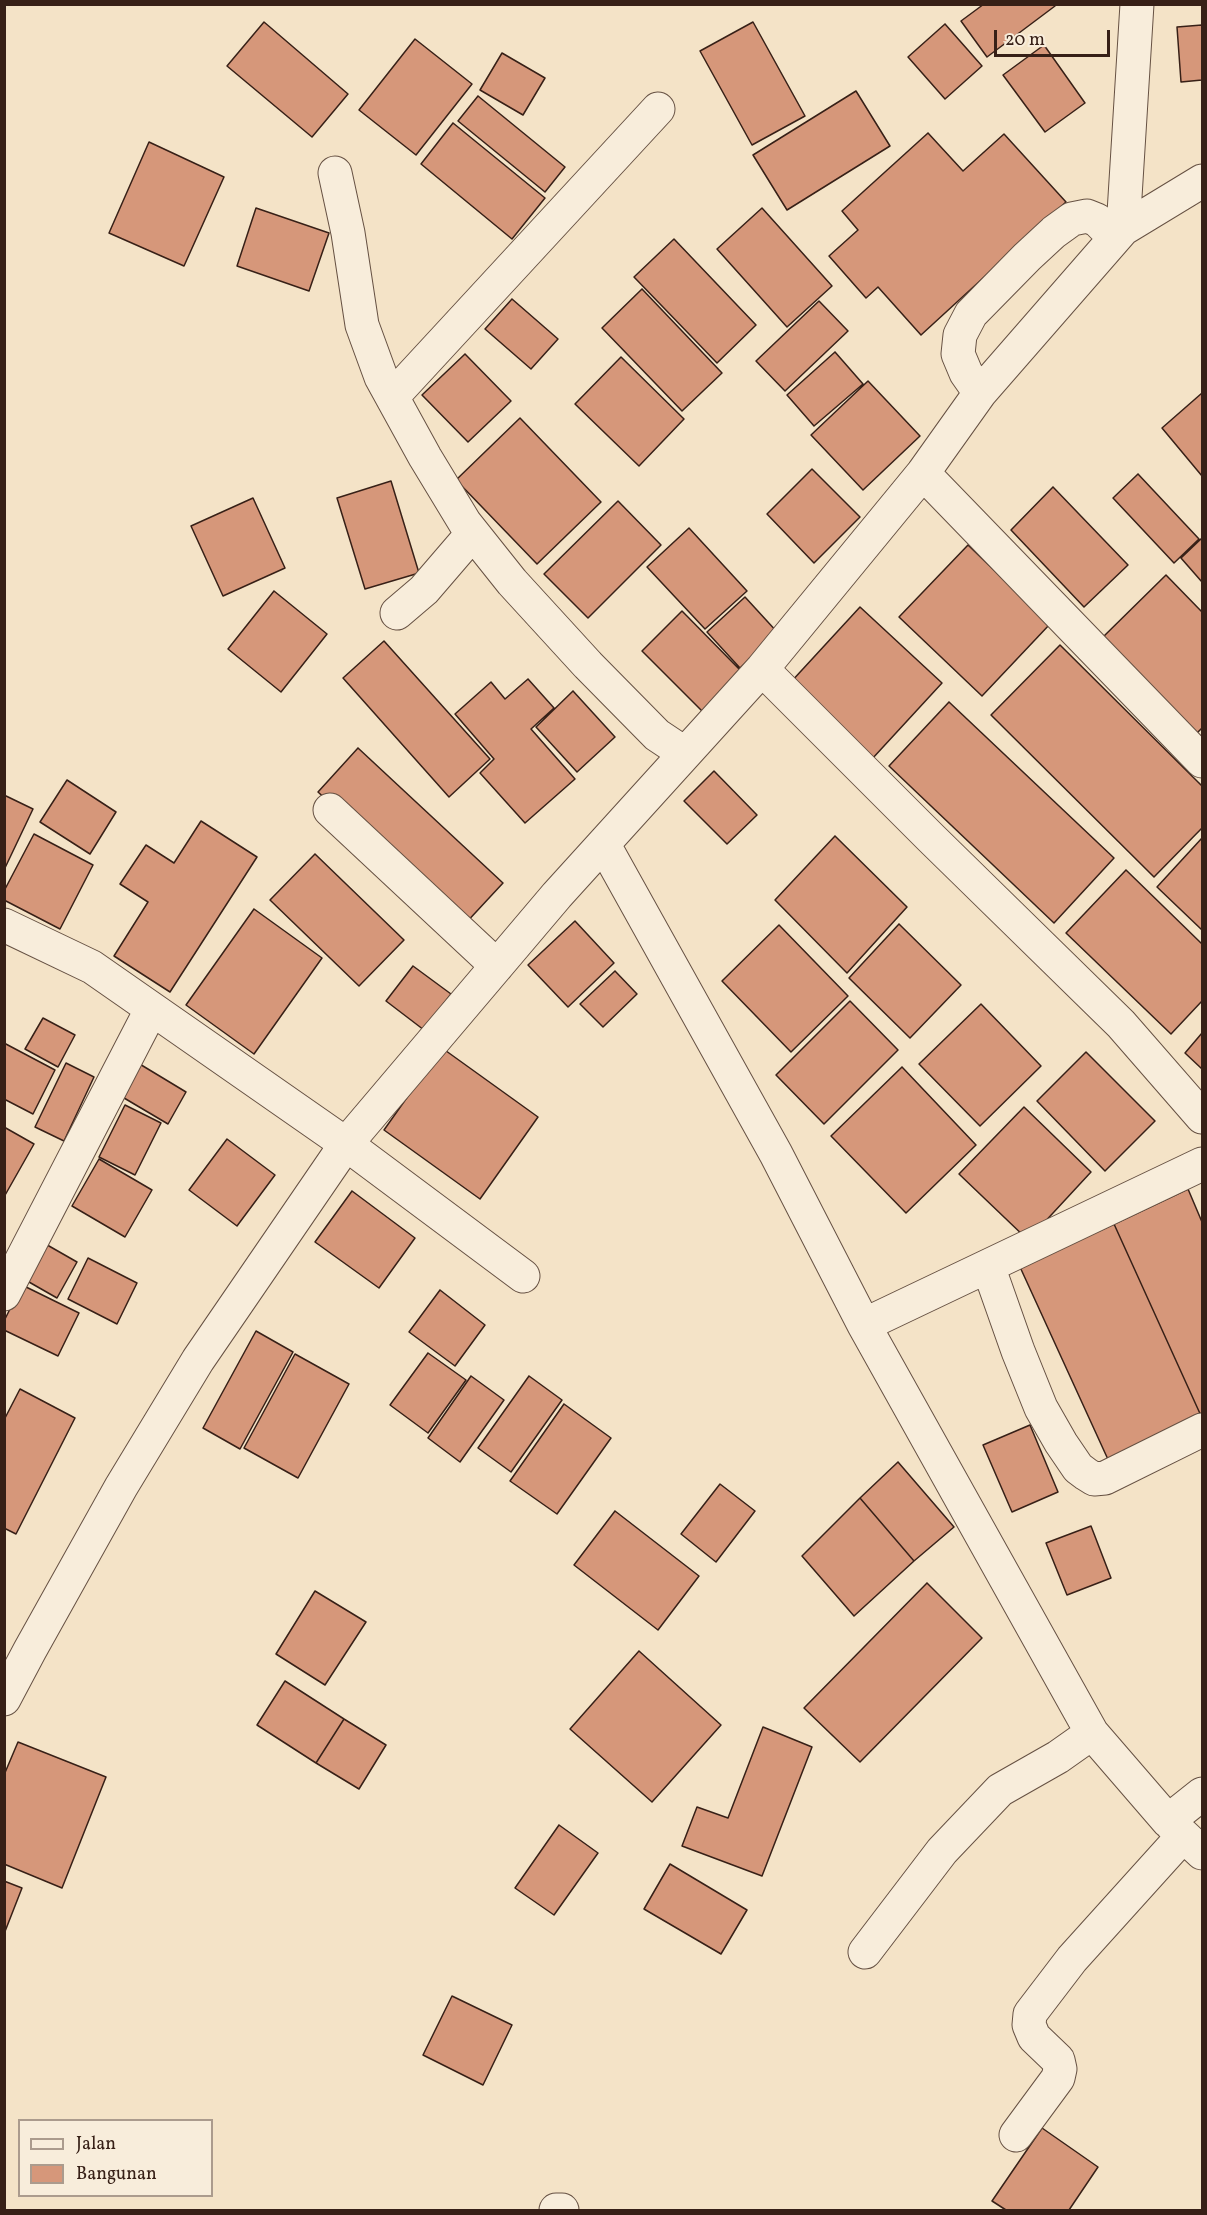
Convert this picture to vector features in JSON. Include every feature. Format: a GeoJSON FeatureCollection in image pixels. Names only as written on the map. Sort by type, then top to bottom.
{"type":"FeatureCollection","features":[{"type":"Feature","properties":{"kind":"street"},"geometry":{"type":"LineString","coordinates":[[1119,233],[1137,4]]}},
{"type":"Feature","properties":{"kind":"street"},"geometry":{"type":"LineString","coordinates":[[393,396],[658,109]]}},
{"type":"Feature","properties":{"kind":"street"},"geometry":{"type":"LineString","coordinates":[[334,173],[348,233],[362,325],[381,377],[425,457],[473,533],[512,582],[588,665],[657,735],[684,753]]}},
{"type":"Feature","properties":{"kind":"street"},"geometry":{"type":"LineString","coordinates":[[4,1700],[17,1644],[121,1487],[198,1360],[346,1144],[557,896],[762,669],[922,474],[980,393],[1119,233],[1203,181]]}},
{"type":"Feature","properties":{"kind":"street"},"geometry":{"type":"LineString","coordinates":[[980,393],[966,373],[958,354],[960,335],[971,314],[1027,257],[1072,219],[1087,216],[1119,233]]}},
{"type":"Feature","properties":{"kind":"street"},"geometry":{"type":"LineString","coordinates":[[922,474],[1203,760]]}},
{"type":"Feature","properties":{"kind":"street"},"geometry":{"type":"LineString","coordinates":[[397,613],[424,590],[473,533]]}},
{"type":"Feature","properties":{"kind":"street"},"geometry":{"type":"LineString","coordinates":[[762,669],[1121,1024],[1203,1117]]}},
{"type":"Feature","properties":{"kind":"street"},"geometry":{"type":"LineString","coordinates":[[330,810],[497,966]]}},
{"type":"Feature","properties":{"kind":"street"},"geometry":{"type":"LineString","coordinates":[[604,845],[776,1154],[864,1325],[1092,1733],[1184,1837]]}},
{"type":"Feature","properties":{"kind":"street"},"geometry":{"type":"LineString","coordinates":[[4,925],[92,967],[346,1144],[524,1276]]}},
{"type":"Feature","properties":{"kind":"street"},"geometry":{"type":"LineString","coordinates":[[4,1294],[151,1010]]}},
{"type":"Feature","properties":{"kind":"street"},"geometry":{"type":"LineString","coordinates":[[864,1325],[1202,1165]]}},
{"type":"Feature","properties":{"kind":"street"},"geometry":{"type":"LineString","coordinates":[[988,1266],[1041,1408],[1078,1468],[1094,1479],[1106,1478],[1203,1431]]}},
{"type":"Feature","properties":{"kind":"street"},"geometry":{"type":"LineString","coordinates":[[865,1952],[942,1851],[1000,1790],[1058,1757],[1092,1733]]}},
{"type":"Feature","properties":{"kind":"street"},"geometry":{"type":"LineString","coordinates":[[1016,2135],[1058,2078],[1060,2069],[1053,2053],[1034,2037],[1029,2025],[1030,2014],[1072,1959],[1184,1837],[1203,1794]]}},
{"type":"Feature","properties":{"kind":"street"},"geometry":{"type":"LineString","coordinates":[[556,2211],[562,2211]]}},
{"type":"Feature","properties":{"kind":"building"},"geometry":{"type":"Polygon","coordinates":[[[984,4],[1053,4],[1055,6],[987,57],[961,21],[984,4]]]}},
{"type":"Feature","properties":{"kind":"building"},"geometry":{"type":"Polygon","coordinates":[[[264,22],[348,94],[312,137],[227,66],[264,22]]]}},
{"type":"Feature","properties":{"kind":"building"},"geometry":{"type":"Polygon","coordinates":[[[753,22],[805,116],[752,145],[700,51],[753,22]]]}},
{"type":"Feature","properties":{"kind":"building"},"geometry":{"type":"Polygon","coordinates":[[[945,24],[982,66],[945,99],[908,57],[945,24]]]}},
{"type":"Feature","properties":{"kind":"building"},"geometry":{"type":"Polygon","coordinates":[[[1202,25],[1202,80],[1181,82],[1177,27],[1202,25]]]}},
{"type":"Feature","properties":{"kind":"building"},"geometry":{"type":"Polygon","coordinates":[[[415,39],[472,84],[416,155],[359,110],[415,39]]]}},
{"type":"Feature","properties":{"kind":"building"},"geometry":{"type":"Polygon","coordinates":[[[1044,45],[1085,103],[1045,132],[1003,75],[1044,45]]]}},
{"type":"Feature","properties":{"kind":"building"},"geometry":{"type":"Polygon","coordinates":[[[502,53],[545,78],[523,115],[480,90],[502,53]]]}},
{"type":"Feature","properties":{"kind":"building"},"geometry":{"type":"Polygon","coordinates":[[[856,91],[890,146],[787,210],[753,155],[856,91]]]}},
{"type":"Feature","properties":{"kind":"building"},"geometry":{"type":"Polygon","coordinates":[[[478,96],[565,167],[545,192],[458,121],[478,96]]]}},
{"type":"Feature","properties":{"kind":"building"},"geometry":{"type":"Polygon","coordinates":[[[453,123],[545,198],[512,239],[421,164],[453,123]]]}},
{"type":"Feature","properties":{"kind":"building"},"geometry":{"type":"Polygon","coordinates":[[[928,133],[963,171],[1004,134],[1066,202],[921,335],[878,287],[866,298],[829,256],[858,230],[842,211],[928,133]]]}},
{"type":"Feature","properties":{"kind":"building"},"geometry":{"type":"Polygon","coordinates":[[[149,142],[224,177],[184,266],[109,233],[149,142]]]}},
{"type":"Feature","properties":{"kind":"building"},"geometry":{"type":"Polygon","coordinates":[[[256,208],[329,233],[309,291],[237,266],[256,208]]]}},
{"type":"Feature","properties":{"kind":"building"},"geometry":{"type":"Polygon","coordinates":[[[762,208],[832,286],[787,327],[717,249],[762,208]]]}},
{"type":"Feature","properties":{"kind":"building"},"geometry":{"type":"Polygon","coordinates":[[[674,239],[756,325],[717,363],[634,277],[674,239]]]}},
{"type":"Feature","properties":{"kind":"building"},"geometry":{"type":"Polygon","coordinates":[[[642,289],[722,373],[682,411],[602,328],[642,289]]]}},
{"type":"Feature","properties":{"kind":"building"},"geometry":{"type":"Polygon","coordinates":[[[512,299],[558,339],[531,369],[485,329],[512,299]]]}},
{"type":"Feature","properties":{"kind":"building"},"geometry":{"type":"Polygon","coordinates":[[[819,301],[848,331],[785,391],[756,361],[819,301]]]}},
{"type":"Feature","properties":{"kind":"building"},"geometry":{"type":"Polygon","coordinates":[[[835,352],[863,384],[814,426],[787,395],[835,352]]]}},
{"type":"Feature","properties":{"kind":"building"},"geometry":{"type":"Polygon","coordinates":[[[465,354],[511,401],[468,442],[422,395],[465,354]]]}},
{"type":"Feature","properties":{"kind":"building"},"geometry":{"type":"Polygon","coordinates":[[[621,357],[684,419],[639,466],[575,404],[621,357]]]}},
{"type":"Feature","properties":{"kind":"building"},"geometry":{"type":"Polygon","coordinates":[[[868,381],[920,436],[863,490],[811,435],[868,381]]]}},
{"type":"Feature","properties":{"kind":"building"},"geometry":{"type":"Polygon","coordinates":[[[1202,393],[1202,476],[1162,428],[1202,393]]]}},
{"type":"Feature","properties":{"kind":"building"},"geometry":{"type":"Polygon","coordinates":[[[520,418],[601,502],[537,564],[456,480],[520,418]]]}},
{"type":"Feature","properties":{"kind":"building"},"geometry":{"type":"Polygon","coordinates":[[[812,469],[860,517],[814,563],[767,514],[812,469]]]}},
{"type":"Feature","properties":{"kind":"building"},"geometry":{"type":"Polygon","coordinates":[[[1138,474],[1199,539],[1174,563],[1113,498],[1138,474]]]}},
{"type":"Feature","properties":{"kind":"building"},"geometry":{"type":"Polygon","coordinates":[[[391,481],[419,573],[365,589],[337,498],[391,481]]]}},
{"type":"Feature","properties":{"kind":"building"},"geometry":{"type":"Polygon","coordinates":[[[1053,487],[1128,565],[1084,607],[1011,530],[1053,487]]]}},
{"type":"Feature","properties":{"kind":"building"},"geometry":{"type":"Polygon","coordinates":[[[253,498],[285,568],[223,596],[191,526],[253,498]]]}},
{"type":"Feature","properties":{"kind":"building"},"geometry":{"type":"Polygon","coordinates":[[[618,501],[661,545],[588,618],[544,574],[618,501]]]}},
{"type":"Feature","properties":{"kind":"building"},"geometry":{"type":"Polygon","coordinates":[[[689,528],[747,591],[705,629],[647,567],[689,528]]]}},
{"type":"Feature","properties":{"kind":"building"},"geometry":{"type":"Polygon","coordinates":[[[1202,538],[1202,582],[1181,558],[1202,538]]]}},
{"type":"Feature","properties":{"kind":"building"},"geometry":{"type":"Polygon","coordinates":[[[968,545],[1050,624],[982,696],[899,617],[968,545]]]}},
{"type":"Feature","properties":{"kind":"building"},"geometry":{"type":"Polygon","coordinates":[[[1166,575],[1202,612],[1202,728],[1196,734],[1102,638],[1166,575]]]}},
{"type":"Feature","properties":{"kind":"building"},"geometry":{"type":"Polygon","coordinates":[[[274,591],[327,634],[281,692],[228,649],[274,591]]]}},
{"type":"Feature","properties":{"kind":"building"},"geometry":{"type":"Polygon","coordinates":[[[745,597],[778,633],[740,668],[707,632],[745,597]]]}},
{"type":"Feature","properties":{"kind":"building"},"geometry":{"type":"Polygon","coordinates":[[[860,607],[942,683],[872,759],[790,683],[860,607]]]}},
{"type":"Feature","properties":{"kind":"building"},"geometry":{"type":"Polygon","coordinates":[[[682,611],[742,672],[702,711],[642,651],[682,611]]]}},
{"type":"Feature","properties":{"kind":"building"},"geometry":{"type":"Polygon","coordinates":[[[384,641],[490,759],[449,797],[343,678],[384,641]]]}},
{"type":"Feature","properties":{"kind":"building"},"geometry":{"type":"Polygon","coordinates":[[[1060,645],[1202,786],[1202,828],[1154,877],[991,715],[1060,645]]]}},
{"type":"Feature","properties":{"kind":"building"},"geometry":{"type":"Polygon","coordinates":[[[528,679],[554,708],[531,729],[575,779],[525,823],[480,773],[494,759],[455,714],[491,682],[505,699],[528,679]]]}},
{"type":"Feature","properties":{"kind":"building"},"geometry":{"type":"Polygon","coordinates":[[[573,691],[615,737],[577,772],[536,727],[573,691]]]}},
{"type":"Feature","properties":{"kind":"building"},"geometry":{"type":"Polygon","coordinates":[[[949,702],[1114,858],[1054,923],[889,766],[949,702]]]}},
{"type":"Feature","properties":{"kind":"building"},"geometry":{"type":"Polygon","coordinates":[[[358,748],[503,883],[463,926],[318,792],[358,748]]]}},
{"type":"Feature","properties":{"kind":"building"},"geometry":{"type":"Polygon","coordinates":[[[714,771],[757,815],[727,844],[684,801],[714,771]]]}},
{"type":"Feature","properties":{"kind":"building"},"geometry":{"type":"Polygon","coordinates":[[[67,780],[116,812],[90,854],[40,822],[67,780]]]}},
{"type":"Feature","properties":{"kind":"building"},"geometry":{"type":"Polygon","coordinates":[[[4,795],[33,809],[4,870],[4,795]]]}},
{"type":"Feature","properties":{"kind":"building"},"geometry":{"type":"Polygon","coordinates":[[[201,821],[257,857],[170,992],[114,956],[148,902],[120,884],[146,845],[174,863],[201,821]]]}},
{"type":"Feature","properties":{"kind":"building"},"geometry":{"type":"Polygon","coordinates":[[[34,834],[93,865],[60,929],[4,900],[4,891],[34,834]]]}},
{"type":"Feature","properties":{"kind":"building"},"geometry":{"type":"Polygon","coordinates":[[[835,836],[907,907],[847,973],[775,900],[835,836]]]}},
{"type":"Feature","properties":{"kind":"building"},"geometry":{"type":"Polygon","coordinates":[[[1202,838],[1202,930],[1157,887],[1202,838]]]}},
{"type":"Feature","properties":{"kind":"building"},"geometry":{"type":"Polygon","coordinates":[[[315,854],[404,940],[359,986],[270,900],[315,854]]]}},
{"type":"Feature","properties":{"kind":"building"},"geometry":{"type":"Polygon","coordinates":[[[1126,870],[1202,944],[1202,1001],[1171,1034],[1066,933],[1126,870]]]}},
{"type":"Feature","properties":{"kind":"building"},"geometry":{"type":"Polygon","coordinates":[[[254,909],[322,958],[254,1054],[186,1005],[254,909]]]}},
{"type":"Feature","properties":{"kind":"building"},"geometry":{"type":"Polygon","coordinates":[[[575,921],[614,963],[568,1007],[528,965],[575,921]]]}},
{"type":"Feature","properties":{"kind":"building"},"geometry":{"type":"Polygon","coordinates":[[[899,924],[961,985],[910,1038],[849,978],[899,924]]]}},
{"type":"Feature","properties":{"kind":"building"},"geometry":{"type":"Polygon","coordinates":[[[779,925],[848,996],[791,1052],[722,981],[779,925]]]}},
{"type":"Feature","properties":{"kind":"building"},"geometry":{"type":"Polygon","coordinates":[[[413,966],[451,994],[424,1030],[386,1001],[413,966]]]}},
{"type":"Feature","properties":{"kind":"building"},"geometry":{"type":"Polygon","coordinates":[[[615,971],[637,994],[603,1027],[580,1004],[615,971]]]}},
{"type":"Feature","properties":{"kind":"building"},"geometry":{"type":"Polygon","coordinates":[[[850,1001],[898,1050],[824,1124],[776,1075],[850,1001]]]}},
{"type":"Feature","properties":{"kind":"building"},"geometry":{"type":"Polygon","coordinates":[[[981,1004],[1041,1066],[980,1126],[919,1064],[981,1004]]]}},
{"type":"Feature","properties":{"kind":"building"},"geometry":{"type":"Polygon","coordinates":[[[43,1018],[75,1035],[58,1067],[25,1049],[43,1018]]]}},
{"type":"Feature","properties":{"kind":"building"},"geometry":{"type":"Polygon","coordinates":[[[1202,1033],[1202,1069],[1185,1053],[1202,1033]]]}},
{"type":"Feature","properties":{"kind":"building"},"geometry":{"type":"Polygon","coordinates":[[[4,1043],[55,1070],[33,1114],[4,1099],[4,1043]]]}},
{"type":"Feature","properties":{"kind":"building"},"geometry":{"type":"Polygon","coordinates":[[[442,1048],[538,1117],[480,1199],[384,1130],[442,1048]]]}},
{"type":"Feature","properties":{"kind":"building"},"geometry":{"type":"Polygon","coordinates":[[[1086,1052],[1155,1121],[1105,1171],[1037,1101],[1086,1052]]]}},
{"type":"Feature","properties":{"kind":"building"},"geometry":{"type":"Polygon","coordinates":[[[66,1063],[94,1077],[64,1141],[35,1127],[66,1063]]]}},
{"type":"Feature","properties":{"kind":"building"},"geometry":{"type":"Polygon","coordinates":[[[138,1063],[186,1092],[168,1124],[119,1095],[138,1063]]]}},
{"type":"Feature","properties":{"kind":"building"},"geometry":{"type":"Polygon","coordinates":[[[902,1067],[976,1145],[906,1213],[831,1136],[902,1067]]]}},
{"type":"Feature","properties":{"kind":"building"},"geometry":{"type":"Polygon","coordinates":[[[125,1105],[161,1123],[135,1175],[99,1157],[125,1105]]]}},
{"type":"Feature","properties":{"kind":"building"},"geometry":{"type":"Polygon","coordinates":[[[1024,1107],[1091,1172],[1028,1240],[959,1174],[1024,1107]]]}},
{"type":"Feature","properties":{"kind":"building"},"geometry":{"type":"Polygon","coordinates":[[[4,1127],[34,1144],[4,1197],[4,1127]]]}},
{"type":"Feature","properties":{"kind":"building"},"geometry":{"type":"Polygon","coordinates":[[[227,1139],[275,1175],[237,1226],[189,1190],[227,1139]]]}},
{"type":"Feature","properties":{"kind":"building"},"geometry":{"type":"Polygon","coordinates":[[[99,1159],[152,1190],[125,1237],[72,1206],[99,1159]]]}},
{"type":"Feature","properties":{"kind":"building"},"geometry":{"type":"Polygon","coordinates":[[[1188,1189],[1202,1222],[1202,1418],[1114,1224],[1188,1189]]]}},
{"type":"Feature","properties":{"kind":"building"},"geometry":{"type":"Polygon","coordinates":[[[352,1191],[415,1238],[379,1288],[315,1242],[352,1191]]]}},
{"type":"Feature","properties":{"kind":"building"},"geometry":{"type":"Polygon","coordinates":[[[1114,1224],[1202,1418],[1111,1466],[1020,1267],[1114,1224]]]}},
{"type":"Feature","properties":{"kind":"building"},"geometry":{"type":"Polygon","coordinates":[[[42,1242],[77,1262],[57,1298],[22,1278],[42,1242]]]}},
{"type":"Feature","properties":{"kind":"building"},"geometry":{"type":"Polygon","coordinates":[[[88,1258],[137,1283],[117,1324],[68,1299],[88,1258]]]}},
{"type":"Feature","properties":{"kind":"building"},"geometry":{"type":"Polygon","coordinates":[[[22,1285],[79,1313],[58,1356],[4,1330],[4,1321],[22,1285]]]}},
{"type":"Feature","properties":{"kind":"building"},"geometry":{"type":"Polygon","coordinates":[[[440,1290],[485,1325],[455,1366],[409,1332],[440,1290]]]}},
{"type":"Feature","properties":{"kind":"building"},"geometry":{"type":"Polygon","coordinates":[[[256,1331],[293,1352],[240,1449],[203,1428],[256,1331]]]}},
{"type":"Feature","properties":{"kind":"building"},"geometry":{"type":"Polygon","coordinates":[[[428,1353],[466,1380],[428,1433],[390,1405],[428,1353]]]}},
{"type":"Feature","properties":{"kind":"building"},"geometry":{"type":"Polygon","coordinates":[[[295,1354],[349,1384],[298,1478],[244,1448],[295,1354]]]}},
{"type":"Feature","properties":{"kind":"building"},"geometry":{"type":"Polygon","coordinates":[[[471,1376],[504,1400],[460,1462],[428,1438],[471,1376]]]}},
{"type":"Feature","properties":{"kind":"building"},"geometry":{"type":"Polygon","coordinates":[[[529,1376],[562,1400],[511,1472],[478,1448],[529,1376]]]}},
{"type":"Feature","properties":{"kind":"building"},"geometry":{"type":"Polygon","coordinates":[[[20,1389],[75,1418],[16,1534],[4,1528],[4,1420],[20,1389]]]}},
{"type":"Feature","properties":{"kind":"building"},"geometry":{"type":"Polygon","coordinates":[[[564,1404],[611,1438],[557,1514],[510,1481],[564,1404]]]}},
{"type":"Feature","properties":{"kind":"building"},"geometry":{"type":"Polygon","coordinates":[[[1030,1425],[1058,1492],[1012,1512],[983,1445],[1030,1425]]]}},
{"type":"Feature","properties":{"kind":"building"},"geometry":{"type":"Polygon","coordinates":[[[898,1462],[954,1527],[914,1561],[860,1498],[898,1462]]]}},
{"type":"Feature","properties":{"kind":"building"},"geometry":{"type":"Polygon","coordinates":[[[720,1484],[755,1511],[716,1562],[681,1534],[720,1484]]]}},
{"type":"Feature","properties":{"kind":"building"},"geometry":{"type":"Polygon","coordinates":[[[860,1498],[914,1561],[854,1616],[802,1556],[860,1498]]]}},
{"type":"Feature","properties":{"kind":"building"},"geometry":{"type":"Polygon","coordinates":[[[615,1511],[699,1576],[658,1630],[574,1565],[615,1511]]]}},
{"type":"Feature","properties":{"kind":"building"},"geometry":{"type":"Polygon","coordinates":[[[1091,1526],[1111,1578],[1067,1595],[1046,1543],[1091,1526]]]}},
{"type":"Feature","properties":{"kind":"building"},"geometry":{"type":"Polygon","coordinates":[[[927,1583],[982,1638],[860,1762],[804,1708],[927,1583]]]}},
{"type":"Feature","properties":{"kind":"building"},"geometry":{"type":"Polygon","coordinates":[[[315,1591],[366,1622],[325,1685],[276,1654],[315,1591]]]}},
{"type":"Feature","properties":{"kind":"building"},"geometry":{"type":"Polygon","coordinates":[[[639,1651],[721,1725],[652,1802],[570,1729],[639,1651]]]}},
{"type":"Feature","properties":{"kind":"building"},"geometry":{"type":"Polygon","coordinates":[[[285,1681],[344,1719],[316,1763],[257,1725],[285,1681]]]}},
{"type":"Feature","properties":{"kind":"building"},"geometry":{"type":"Polygon","coordinates":[[[344,1719],[386,1745],[359,1789],[316,1763],[344,1719]]]}},
{"type":"Feature","properties":{"kind":"building"},"geometry":{"type":"Polygon","coordinates":[[[763,1727],[812,1747],[762,1876],[682,1846],[697,1807],[728,1818],[763,1727]]]}},
{"type":"Feature","properties":{"kind":"building"},"geometry":{"type":"Polygon","coordinates":[[[18,1742],[106,1777],[62,1888],[4,1864],[4,1775],[18,1742]]]}},
{"type":"Feature","properties":{"kind":"building"},"geometry":{"type":"Polygon","coordinates":[[[559,1825],[598,1853],[554,1915],[515,1888],[559,1825]]]}},
{"type":"Feature","properties":{"kind":"building"},"geometry":{"type":"Polygon","coordinates":[[[670,1864],[747,1910],[721,1954],[644,1909],[670,1864]]]}},
{"type":"Feature","properties":{"kind":"building"},"geometry":{"type":"Polygon","coordinates":[[[4,1881],[22,1888],[4,1934],[4,1881]]]}},
{"type":"Feature","properties":{"kind":"building"},"geometry":{"type":"Polygon","coordinates":[[[452,1996],[512,2025],[483,2085],[423,2055],[452,1996]]]}},
{"type":"Feature","properties":{"kind":"building"},"geometry":{"type":"Polygon","coordinates":[[[1042,2128],[1098,2167],[1069,2210],[1006,2210],[992,2201],[1042,2128]]]}}]}
